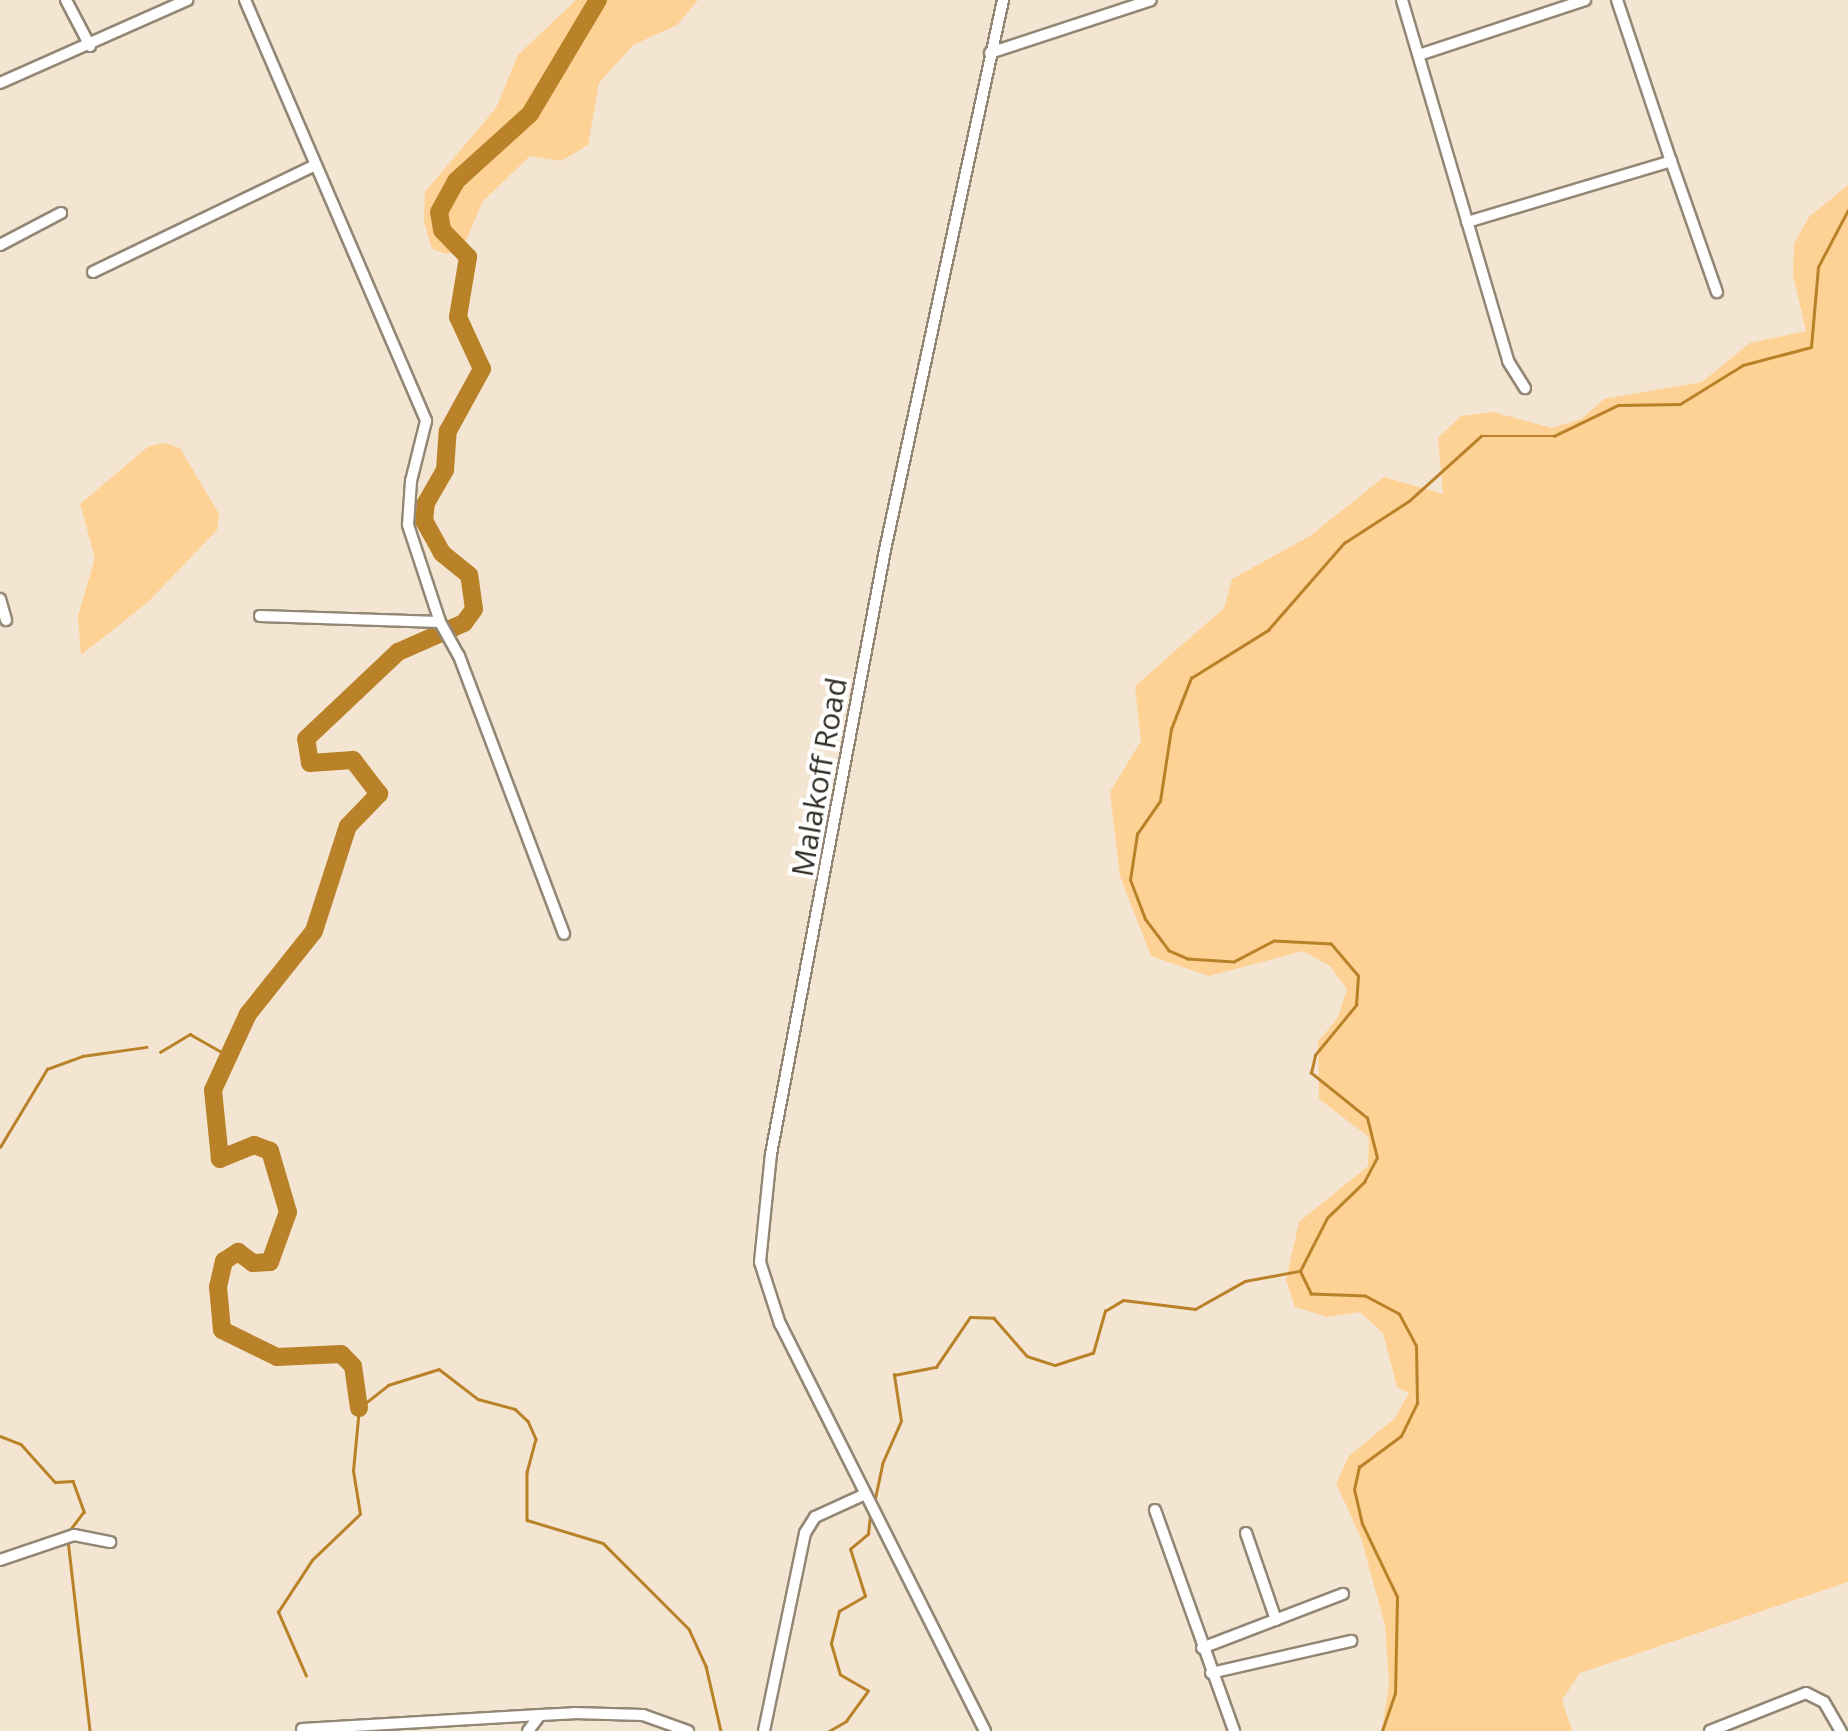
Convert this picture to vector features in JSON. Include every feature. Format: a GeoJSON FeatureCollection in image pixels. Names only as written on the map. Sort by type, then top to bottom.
{"type":"FeatureCollection","features":[{"type":"Feature","properties":{"kind":"street"},"geometry":{"type":"LineString","coordinates":[[66,0],[90,46]]}},
{"type":"Feature","properties":{"kind":"street"},"geometry":{"type":"LineString","coordinates":[[0,68],[2,82],[187,0]]}},
{"type":"Feature","properties":{"kind":"street"},"geometry":{"type":"LineString","coordinates":[[245,0],[426,420],[411,481],[408,525],[440,622],[460,656],[564,934]]}},
{"type":"Feature","properties":{"kind":"street","name":"Malakoff Road"},"geometry":{"type":"LineString","coordinates":[[985,1731],[865,1500],[780,1324],[760,1262],[771,1154],[885,550],[1003,0]]}},
{"type":"Feature","properties":{"kind":"street"},"geometry":{"type":"LineString","coordinates":[[990,53],[1151,0]]}},
{"type":"Feature","properties":{"kind":"street"},"geometry":{"type":"LineString","coordinates":[[1402,0],[1508,360],[1525,388]]}},
{"type":"Feature","properties":{"kind":"street"},"geometry":{"type":"LineString","coordinates":[[1419,55],[1585,0]]}},
{"type":"Feature","properties":{"kind":"street"},"geometry":{"type":"LineString","coordinates":[[1618,0],[1717,292]]}},
{"type":"Feature","properties":{"kind":"street"},"geometry":{"type":"LineString","coordinates":[[1466,222],[1671,161]]}},
{"type":"Feature","properties":{"kind":"street"},"geometry":{"type":"LineString","coordinates":[[92,272],[314,166]]}},
{"type":"Feature","properties":{"kind":"street"},"geometry":{"type":"LineString","coordinates":[[0,245],[61,213]]}},
{"type":"Feature","properties":{"kind":"street"},"geometry":{"type":"LineString","coordinates":[[0,599],[6,620]]}},
{"type":"Feature","properties":{"kind":"street"},"geometry":{"type":"LineString","coordinates":[[260,616],[440,622]]}},
{"type":"Feature","properties":{"kind":"street"},"geometry":{"type":"LineString","coordinates":[[764,1731],[806,1533],[816,1517],[865,1500]]}},
{"type":"Feature","properties":{"kind":"street"},"geometry":{"type":"LineString","coordinates":[[1156,1510],[1210,1673],[1234,1731]]}},
{"type":"Feature","properties":{"kind":"street"},"geometry":{"type":"LineString","coordinates":[[1246,1533],[1276,1620]]}},
{"type":"Feature","properties":{"kind":"street"},"geometry":{"type":"LineString","coordinates":[[0,1560],[68,1536],[110,1542]]}},
{"type":"Feature","properties":{"kind":"street"},"geometry":{"type":"LineString","coordinates":[[1202,1648],[1343,1594]]}},
{"type":"Feature","properties":{"kind":"street"},"geometry":{"type":"LineString","coordinates":[[1210,1673],[1350,1641]]}},
{"type":"Feature","properties":{"kind":"street"},"geometry":{"type":"LineString","coordinates":[[1710,1731],[1806,1693],[1824,1702],[1841,1731]]}},
{"type":"Feature","properties":{"kind":"street"},"geometry":{"type":"LineString","coordinates":[[302,1729],[540,1715],[643,1716],[688,1731]]}},
{"type":"Feature","properties":{"kind":"street"},"geometry":{"type":"LineString","coordinates":[[528,1731],[540,1715]]}},
{"type":"Feature","properties":{"kind":"shaded area"},"geometry":{"type":"Polygon","coordinates":[[[576,0],[698,0],[677,25],[633,45],[599,83],[588,145],[561,161],[530,156],[483,201],[463,247],[447,254],[432,249],[424,222],[425,192],[496,108],[518,55],[576,0]]]}},
{"type":"Feature","properties":{"kind":"shaded area"},"geometry":{"type":"Polygon","coordinates":[[[1848,185],[1848,1582],[1580,1673],[1562,1700],[1572,1731],[1382,1731],[1389,1683],[1385,1625],[1361,1538],[1336,1483],[1349,1456],[1395,1418],[1409,1393],[1397,1387],[1383,1333],[1360,1312],[1328,1317],[1295,1307],[1286,1280],[1299,1222],[1368,1166],[1369,1137],[1319,1099],[1318,1042],[1338,1017],[1347,989],[1330,966],[1303,951],[1209,976],[1151,956],[1120,876],[1110,792],[1141,741],[1135,686],[1224,608],[1232,579],[1310,536],[1384,477],[1443,494],[1438,438],[1461,416],[1493,412],[1552,428],[1581,419],[1604,399],[1702,382],[1750,343],[1806,331],[1793,275],[1794,244],[1809,217],[1848,185]]]}},
{"type":"Feature","properties":{"kind":"shaded area"},"geometry":{"type":"Polygon","coordinates":[[[164,443],[180,448],[219,514],[217,530],[147,603],[81,655],[78,616],[95,558],[80,504],[149,446],[164,443]]]}},
{"type":"Feature","properties":{"kind":"waterway"},"geometry":{"type":"LineString","coordinates":[[359,1408],[353,1366],[341,1354],[277,1357],[222,1330],[218,1287],[224,1261],[238,1252],[253,1263],[270,1262],[288,1212],[270,1151],[254,1145],[220,1159],[213,1090],[248,1014],[314,931],[348,826],[379,794],[353,760],[310,763],[306,739],[398,652],[464,623],[474,609],[469,575],[442,553],[424,521],[426,503],[445,470],[448,431],[482,369],[458,317],[468,257],[442,230],[439,212],[456,181],[530,114],[598,0]]}},
{"type":"Feature","properties":{"kind":"waterway"},"geometry":{"type":"LineString","coordinates":[[1382,1731],[1395,1694],[1397,1597],[1362,1524],[1354,1490],[1359,1467],[1401,1436],[1417,1403],[1416,1346],[1399,1314],[1365,1296],[1311,1294],[1300,1271],[1327,1218],[1364,1182],[1377,1158],[1367,1118],[1311,1073],[1315,1055],[1356,1005],[1358,976],[1331,944],[1274,941],[1234,962],[1188,959],[1169,951],[1145,919],[1130,880],[1137,834],[1160,801],[1171,729],[1191,678],[1268,630],[1344,543],[1409,501],[1481,436],[1554,436],[1618,405],[1680,404],[1743,365],[1811,347],[1818,267],[1848,210]]}},
{"type":"Feature","properties":{"kind":"waterway"},"geometry":{"type":"LineString","coordinates":[[160,1052],[190,1034],[225,1054]]}},
{"type":"Feature","properties":{"kind":"waterway"},"geometry":{"type":"LineString","coordinates":[[0,1147],[47,1069],[82,1056],[146,1047]]}},
{"type":"Feature","properties":{"kind":"waterway"},"geometry":{"type":"LineString","coordinates":[[874,1503],[882,1464],[901,1421],[894,1375],[936,1367],[970,1317],[994,1318],[1027,1356],[1055,1365],[1093,1353],[1105,1311],[1123,1300],[1195,1309],[1245,1281],[1299,1271]]}},
{"type":"Feature","properties":{"kind":"waterway"},"geometry":{"type":"LineString","coordinates":[[306,1676],[278,1612],[312,1560],[360,1514],[353,1471],[359,1408],[388,1385],[439,1369],[478,1399],[515,1409],[528,1421],[536,1439],[527,1472],[527,1520],[603,1543],[689,1629],[706,1666],[721,1731]]}},
{"type":"Feature","properties":{"kind":"waterway"},"geometry":{"type":"LineString","coordinates":[[0,1436],[21,1444],[55,1482],[73,1481],[84,1512],[69,1532]]}},
{"type":"Feature","properties":{"kind":"waterway"},"geometry":{"type":"LineString","coordinates":[[829,1731],[846,1721],[868,1691],[840,1675],[831,1643],[839,1611],[865,1596],[850,1549],[868,1534],[870,1515]]}},
{"type":"Feature","properties":{"kind":"waterway"},"geometry":{"type":"LineString","coordinates":[[68,1540],[90,1731]]}}]}
